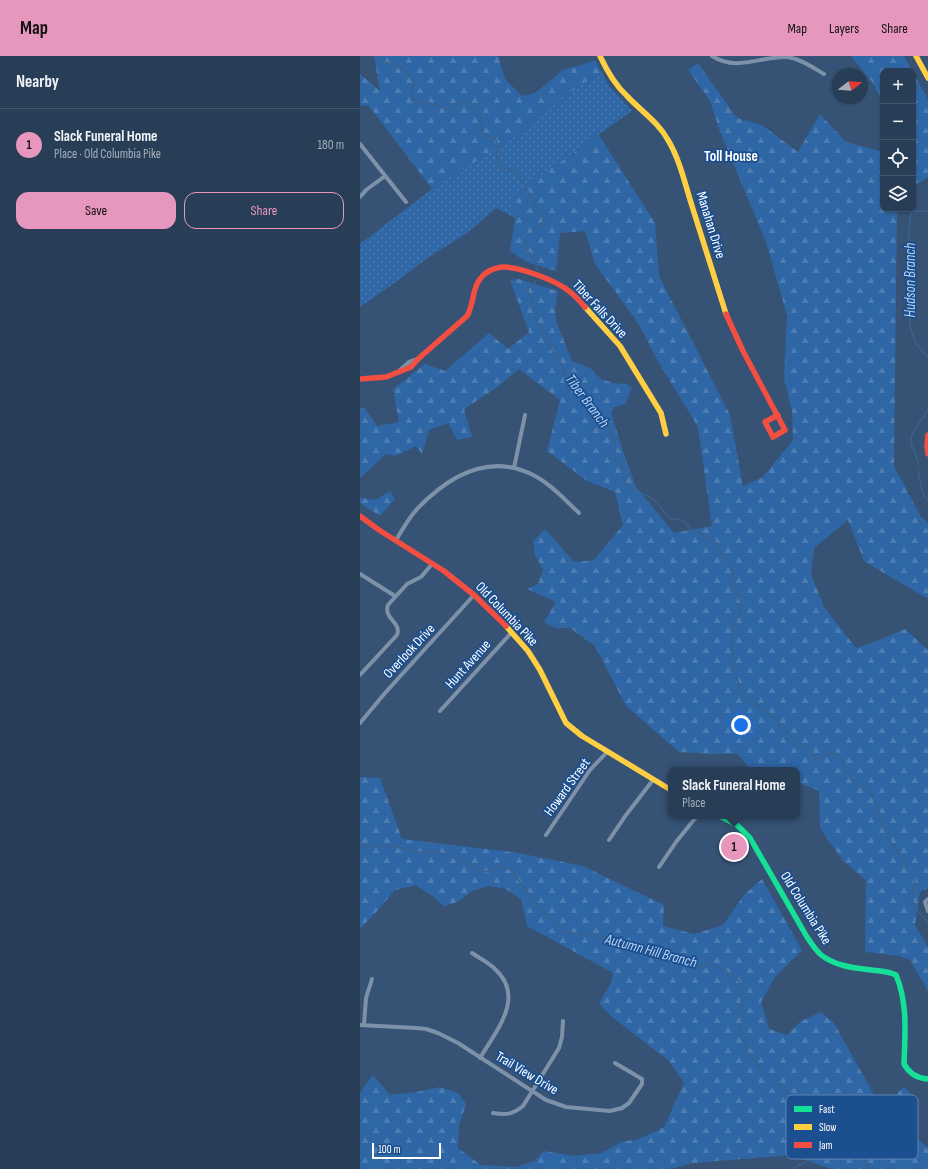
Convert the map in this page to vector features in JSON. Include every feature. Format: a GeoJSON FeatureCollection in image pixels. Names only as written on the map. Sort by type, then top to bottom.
{"type":"FeatureCollection","features":[{"type":"Feature","properties":{"kind":"street","name":"Manahan Drive"},"geometry":{"type":"LineString","coordinates":[[600,56],[608,73],[616,84],[626,96],[657,124],[673,150],[684,180],[726,314],[743,351],[778,416]]}},
{"type":"Feature","properties":{"kind":"street"},"geometry":{"type":"LineString","coordinates":[[712,56],[723,62],[734,63],[786,57],[802,61],[824,74]]}},
{"type":"Feature","properties":{"kind":"street"},"geometry":{"type":"LineString","coordinates":[[919,57],[928,78]]}},
{"type":"Feature","properties":{"kind":"street"},"geometry":{"type":"LineString","coordinates":[[360,144],[406,202]]}},
{"type":"Feature","properties":{"kind":"street"},"geometry":{"type":"LineString","coordinates":[[360,197],[366,190],[385,176]]}},
{"type":"Feature","properties":{"kind":"street","name":"Tiber Falls Drive"},"geometry":{"type":"LineString","coordinates":[[360,379],[379,378],[411,367],[418,358],[467,316],[472,307],[476,288],[484,275],[498,268],[516,268],[551,280],[565,288],[615,340],[624,352],[661,413],[666,434]]}},
{"type":"Feature","properties":{"kind":"street"},"geometry":{"type":"LineString","coordinates":[[514,468],[525,414]]}},
{"type":"Feature","properties":{"kind":"street"},"geometry":{"type":"LineString","coordinates":[[928,435],[928,454]]}},
{"type":"Feature","properties":{"kind":"street"},"geometry":{"type":"LineString","coordinates":[[396,540],[418,508],[449,481],[468,471],[490,466],[514,468],[534,476],[543,481],[579,513]]}},
{"type":"Feature","properties":{"kind":"street","name":"Old Columbia Pike"},"geometry":{"type":"LineString","coordinates":[[360,516],[453,578],[474,595],[512,632],[535,660],[566,723],[582,736],[668,788]]}},
{"type":"Feature","properties":{"kind":"street"},"geometry":{"type":"LineString","coordinates":[[360,675],[397,635],[398,626],[389,618],[387,611],[388,606],[395,596],[407,584],[421,577],[432,564]]}},
{"type":"Feature","properties":{"kind":"street"},"geometry":{"type":"LineString","coordinates":[[360,574],[395,596]]}},
{"type":"Feature","properties":{"kind":"street","name":"Overlook Drive"},"geometry":{"type":"LineString","coordinates":[[360,723],[385,693],[474,595]]}},
{"type":"Feature","properties":{"kind":"street","name":"Hunt Avenue"},"geometry":{"type":"LineString","coordinates":[[440,711],[512,632]]}},
{"type":"Feature","properties":{"kind":"street","name":"Howard Street"},"geometry":{"type":"LineString","coordinates":[[546,835],[590,770],[607,752]]}},
{"type":"Feature","properties":{"kind":"street"},"geometry":{"type":"LineString","coordinates":[[610,840],[626,815],[653,780]]}},
{"type":"Feature","properties":{"kind":"street"},"geometry":{"type":"LineString","coordinates":[[659,867],[676,842],[695,819]]}},
{"type":"Feature","properties":{"kind":"street","name":"Old Columbia Pike"},"geometry":{"type":"LineString","coordinates":[[726,819],[737,825],[756,846],[815,950],[827,959],[844,966],[896,975],[902,994],[905,1014],[904,1064],[911,1074],[928,1079]]}},
{"type":"Feature","properties":{"kind":"street"},"geometry":{"type":"LineString","coordinates":[[927,900],[925,906],[928,911]]}},
{"type":"Feature","properties":{"kind":"street"},"geometry":{"type":"LineString","coordinates":[[472,953],[496,970],[505,982],[509,997],[509,1004],[504,1018],[480,1058]]}},
{"type":"Feature","properties":{"kind":"street"},"geometry":{"type":"LineString","coordinates":[[362,1025],[366,998],[372,979]]}},
{"type":"Feature","properties":{"kind":"street"},"geometry":{"type":"LineString","coordinates":[[492,1113],[503,1114],[517,1110],[523,1106],[559,1048],[562,1037],[563,1021]]}},
{"type":"Feature","properties":{"kind":"street","name":"Trail View Drive"},"geometry":{"type":"LineString","coordinates":[[362,1025],[426,1029],[447,1037],[546,1100],[566,1106],[610,1111],[622,1108],[629,1103],[642,1084],[642,1079],[615,1063]]}},
{"type":"Feature","properties":{"kind":"green space"},"geometry":{"type":"Polygon","coordinates":[[[374,56],[498,56],[505,79],[522,96],[535,93],[563,70],[595,60],[602,73],[580,85],[517,135],[432,189],[369,106],[360,105],[360,74],[380,91],[374,56]]]}},
{"type":"Feature","properties":{"kind":"green space"},"geometry":{"type":"Polygon","coordinates":[[[851,56],[904,56],[910,68],[880,68],[880,97],[868,77],[868,68],[861,68],[851,56]]]}},
{"type":"Feature","properties":{"kind":"green space"},"geometry":{"type":"Polygon","coordinates":[[[698,63],[737,118],[762,125],[798,152],[820,114],[846,142],[880,151],[880,212],[897,212],[894,466],[921,517],[928,523],[928,599],[864,561],[848,520],[814,548],[811,574],[824,607],[856,648],[905,629],[928,650],[928,888],[920,892],[915,925],[928,947],[928,991],[910,960],[900,956],[865,952],[866,880],[843,861],[820,828],[819,791],[800,783],[800,767],[749,767],[738,754],[679,752],[626,706],[595,646],[570,628],[555,628],[544,622],[556,602],[527,589],[538,584],[543,570],[535,555],[533,541],[545,529],[574,562],[594,560],[623,525],[615,492],[587,481],[547,451],[560,400],[519,369],[496,388],[464,409],[472,437],[457,440],[448,423],[429,430],[422,454],[416,446],[395,456],[386,454],[360,478],[360,408],[364,407],[377,426],[399,422],[393,389],[425,364],[445,371],[489,333],[508,349],[529,332],[510,280],[519,279],[558,291],[555,310],[556,321],[572,361],[590,368],[601,379],[617,384],[625,383],[632,388],[625,404],[615,407],[611,413],[636,487],[674,533],[712,526],[698,427],[659,363],[638,323],[595,264],[585,231],[560,233],[556,271],[526,262],[510,251],[515,218],[513,195],[599,135],[655,223],[659,276],[730,415],[743,486],[763,477],[793,440],[792,411],[784,378],[787,315],[766,242],[719,129],[710,101],[688,70],[698,63]]]}},
{"type":"Feature","properties":{"kind":"green space"},"geometry":{"type":"Polygon","coordinates":[[[602,73],[609,86],[632,111],[514,195],[515,218],[496,208],[467,233],[429,257],[360,307],[360,244],[432,189],[517,135],[580,85],[602,73]]]}},
{"type":"Feature","properties":{"kind":"green space"},"geometry":{"type":"Polygon","coordinates":[[[916,78],[928,100],[928,177],[916,185],[916,78]]]}},
{"type":"Feature","properties":{"kind":"green space"},"geometry":{"type":"Polygon","coordinates":[[[390,491],[395,499],[380,516],[360,503],[360,496],[361,498],[375,500],[390,491]]]}},
{"type":"Feature","properties":{"kind":"green space"},"geometry":{"type":"Polygon","coordinates":[[[360,777],[380,778],[402,839],[513,852],[583,866],[664,905],[663,926],[694,934],[723,925],[744,895],[762,879],[802,950],[775,977],[761,1002],[769,1029],[787,1035],[801,1021],[821,1012],[834,1023],[874,1095],[786,1095],[786,1155],[693,1163],[671,1169],[360,1169],[360,1093],[373,1075],[390,1095],[440,1087],[458,1093],[466,1104],[459,1126],[458,1148],[481,1165],[516,1167],[534,1161],[544,1151],[574,1156],[601,1153],[624,1141],[637,1140],[664,1127],[684,1083],[669,1061],[612,1017],[599,1003],[610,985],[613,973],[527,926],[521,899],[506,889],[489,886],[472,891],[458,902],[444,906],[416,885],[395,890],[360,929],[360,777]]]}},
{"type":"Feature","properties":{"kind":"green space"},"geometry":{"type":"Polygon","coordinates":[[[904,1087],[912,1095],[895,1095],[904,1087]]]}},
{"type":"Feature","properties":{"kind":"green space"},"geometry":{"type":"Polygon","coordinates":[[[918,1140],[928,1148],[928,1169],[831,1169],[803,1159],[918,1159],[918,1140]]]}},
{"type":"Feature","properties":{"kind":"waterway"},"geometry":{"type":"LineString","coordinates":[[372,56],[405,70],[414,83],[411,92],[411,96],[414,100],[435,104],[450,109],[457,102],[463,101],[479,114],[481,118],[480,125],[483,133],[489,137],[495,137],[497,142],[498,162],[505,169],[513,170],[520,177],[537,208],[543,214],[544,221],[536,226],[533,233],[527,237],[526,241],[527,250],[535,261],[537,270]]}},
{"type":"Feature","properties":{"kind":"waterway","name":"Hudson Branch"},"geometry":{"type":"LineString","coordinates":[[928,211],[913,211],[911,213],[908,260],[910,325],[917,345],[928,358]]}},
{"type":"Feature","properties":{"kind":"waterway","name":"Tiber Branch"},"geometry":{"type":"LineString","coordinates":[[536,281],[533,285],[528,286],[528,292],[532,300],[537,321],[549,346],[560,361],[566,377],[583,393],[598,416],[605,423],[615,443],[615,460],[623,467],[625,482],[633,490],[652,499],[668,518],[678,519],[688,525],[692,531],[703,534],[716,542],[722,556],[727,559],[731,565],[733,572],[733,584],[741,602],[741,609],[734,629],[732,649],[734,669],[746,699],[754,703],[762,710],[768,712],[790,734],[798,746],[810,749],[816,759],[834,752],[840,758],[854,784],[870,791],[889,840],[903,858],[908,871],[914,876],[915,884],[912,896],[914,907],[928,922]]}},
{"type":"Feature","properties":{"kind":"waterway","name":"Hudson Branch"},"geometry":{"type":"LineString","coordinates":[[918,464],[911,439],[914,430],[928,409]]}},
{"type":"Feature","properties":{"kind":"waterway","name":"Hudson Branch"},"geometry":{"type":"LineString","coordinates":[[918,470],[922,490],[928,501]]}},
{"type":"Feature","properties":{"kind":"waterway","name":"Autumn Hill Branch"},"geometry":{"type":"LineString","coordinates":[[360,846],[396,846],[409,851],[433,851],[449,855],[483,872],[491,871],[501,866],[510,869],[543,912],[565,931],[612,939],[652,950],[661,955],[675,958],[697,966],[710,964],[723,969],[740,982],[742,989],[741,1001],[743,1021],[739,1028],[747,1052],[763,1073],[793,1095]]}},
{"type":"Feature","properties":{"kind":"waterway"},"geometry":{"type":"LineString","coordinates":[[792,1169],[811,1159]]}},
{"type":"Feature","properties":{"kind":"waterway"},"geometry":{"type":"LineString","coordinates":[[862,1159],[871,1169]]}},
{"type":"Feature","properties":{"kind":"traffic: fast"},"geometry":{"type":"LineString","coordinates":[[726,819],[737,825],[750,838],[807,937],[820,954],[831,961],[844,966],[887,972],[896,975],[900,986],[905,1019],[904,1064],[914,1075],[920,1078],[928,1079]]}},
{"type":"Feature","properties":{"kind":"traffic: slow"},"geometry":{"type":"LineString","coordinates":[[600,56],[615,82],[664,134],[676,156],[726,314]]}},
{"type":"Feature","properties":{"kind":"traffic: slow"},"geometry":{"type":"LineString","coordinates":[[916,56],[928,78]]}},
{"type":"Feature","properties":{"kind":"traffic: slow"},"geometry":{"type":"LineString","coordinates":[[585,307],[620,346],[661,413],[666,434]]}},
{"type":"Feature","properties":{"kind":"traffic: slow"},"geometry":{"type":"LineString","coordinates":[[506,626],[528,651],[540,670],[566,723],[582,736],[668,788]]}},
{"type":"Feature","properties":{"kind":"traffic: jam"},"geometry":{"type":"LineString","coordinates":[[360,379],[386,377],[411,367],[418,359],[467,316],[471,307],[477,283],[484,274],[496,268],[509,267],[518,269],[557,283],[576,297],[585,307]]}},
{"type":"Feature","properties":{"kind":"traffic: jam"},"geometry":{"type":"LineString","coordinates":[[726,314],[743,351],[785,430],[773,437],[765,422],[778,415]]}},
{"type":"Feature","properties":{"kind":"traffic: jam"},"geometry":{"type":"LineString","coordinates":[[928,435],[928,454]]}},
{"type":"Feature","properties":{"kind":"traffic: jam"},"geometry":{"type":"LineString","coordinates":[[360,516],[379,530],[444,571],[474,595],[506,626]]}},
{"type":"Feature","properties":{"kind":"place","name":"Slack Funeral Home"},"geometry":{"type":"Point","coordinates":[734,847]}},
{"type":"Feature","properties":{"kind":"district","name":"Toll House"},"geometry":{"type":"Point","coordinates":[731,156]}}]}
